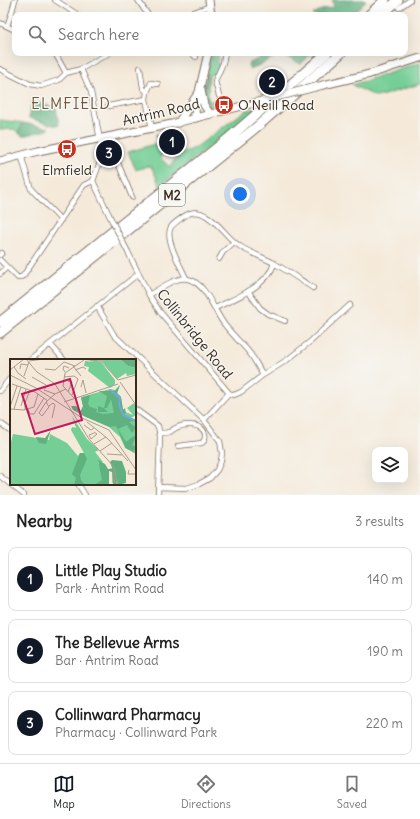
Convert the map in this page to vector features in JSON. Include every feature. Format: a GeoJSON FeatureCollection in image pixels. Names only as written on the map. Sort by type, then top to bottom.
{"type":"FeatureCollection","features":[{"type":"Feature","properties":{"kind":"highway"},"geometry":{"type":"LineString","coordinates":[[372,12],[385,0]]}},
{"type":"Feature","properties":{"kind":"highway"},"geometry":{"type":"LineString","coordinates":[[386,12],[398,4]]}},
{"type":"Feature","properties":{"kind":"highway","name":"M2"},"geometry":{"type":"LineString","coordinates":[[0,322],[230,137],[324,56]]}},
{"type":"Feature","properties":{"kind":"highway","name":"M2"},"geometry":{"type":"LineString","coordinates":[[0,333],[259,125],[337,56]]}},
{"type":"Feature","properties":{"kind":"main road"},"geometry":{"type":"LineString","coordinates":[[196,118],[195,109],[207,56]]}},
{"type":"Feature","properties":{"kind":"main road","name":"Antrim Road"},"geometry":{"type":"LineString","coordinates":[[0,161],[21,155],[178,123],[269,98],[370,74],[420,58]]}},
{"type":"Feature","properties":{"kind":"main road"},"geometry":{"type":"LineString","coordinates":[[200,90],[204,105],[210,114]]}},
{"type":"Feature","properties":{"kind":"main road"},"geometry":{"type":"LineString","coordinates":[[178,123],[200,90]]}},
{"type":"Feature","properties":{"kind":"street"},"geometry":{"type":"LineString","coordinates":[[7,26],[15,0]]}},
{"type":"Feature","properties":{"kind":"street"},"geometry":{"type":"LineString","coordinates":[[55,0],[73,12]]}},
{"type":"Feature","properties":{"kind":"street"},"geometry":{"type":"LineString","coordinates":[[138,0],[146,12]]}},
{"type":"Feature","properties":{"kind":"street"},"geometry":{"type":"LineString","coordinates":[[398,4],[410,0]]}},
{"type":"Feature","properties":{"kind":"street"},"geometry":{"type":"LineString","coordinates":[[192,12],[210,3]]}},
{"type":"Feature","properties":{"kind":"street"},"geometry":{"type":"LineString","coordinates":[[0,23],[12,28]]}},
{"type":"Feature","properties":{"kind":"street"},"geometry":{"type":"LineString","coordinates":[[57,56],[66,73]]}},
{"type":"Feature","properties":{"kind":"street"},"geometry":{"type":"LineString","coordinates":[[0,69],[30,84],[41,86],[59,80],[66,73],[81,69],[104,56]]}},
{"type":"Feature","properties":{"kind":"street"},"geometry":{"type":"LineString","coordinates":[[219,96],[215,81],[223,63],[224,56]]}},
{"type":"Feature","properties":{"kind":"street"},"geometry":{"type":"LineString","coordinates":[[140,68],[143,88],[147,92]]}},
{"type":"Feature","properties":{"kind":"street"},"geometry":{"type":"LineString","coordinates":[[0,260],[18,278],[23,276],[84,185],[93,181],[101,159],[102,148],[91,92],[81,69]]}},
{"type":"Feature","properties":{"kind":"street"},"geometry":{"type":"LineString","coordinates":[[152,129],[146,99],[151,83],[158,84]]}},
{"type":"Feature","properties":{"kind":"street"},"geometry":{"type":"LineString","coordinates":[[108,106],[146,99]]}},
{"type":"Feature","properties":{"kind":"street"},"geometry":{"type":"LineString","coordinates":[[114,137],[112,140],[112,148],[132,197]]}},
{"type":"Feature","properties":{"kind":"street"},"geometry":{"type":"LineString","coordinates":[[102,148],[112,148]]}},
{"type":"Feature","properties":{"kind":"street"},"geometry":{"type":"LineString","coordinates":[[21,155],[31,189],[61,220]]}},
{"type":"Feature","properties":{"kind":"street","name":"Collinbridge Road"},"geometry":{"type":"LineString","coordinates":[[93,181],[138,274],[160,312],[229,392],[234,395],[241,392],[263,375],[287,360],[311,341],[350,305]]}},
{"type":"Feature","properties":{"kind":"street"},"geometry":{"type":"LineString","coordinates":[[186,278],[170,241],[169,234],[171,227],[179,220],[189,212],[196,212],[204,214],[211,219],[241,247],[274,263],[313,288]]}},
{"type":"Feature","properties":{"kind":"street"},"geometry":{"type":"LineString","coordinates":[[219,259],[223,252],[234,242]]}},
{"type":"Feature","properties":{"kind":"street"},"geometry":{"type":"LineString","coordinates":[[215,308],[248,291],[259,283],[272,269],[274,263]]}},
{"type":"Feature","properties":{"kind":"street"},"geometry":{"type":"LineString","coordinates":[[0,274],[7,267]]}},
{"type":"Feature","properties":{"kind":"street"},"geometry":{"type":"LineString","coordinates":[[31,359],[138,274]]}},
{"type":"Feature","properties":{"kind":"street"},"geometry":{"type":"LineString","coordinates":[[149,295],[168,284],[181,279],[186,278],[196,282],[215,308],[223,323],[249,353],[263,375]]}},
{"type":"Feature","properties":{"kind":"street"},"geometry":{"type":"LineString","coordinates":[[248,291],[260,308],[268,314],[285,321]]}},
{"type":"Feature","properties":{"kind":"street"},"geometry":{"type":"LineString","coordinates":[[97,306],[114,335],[204,420],[220,441],[222,453],[221,461],[217,470],[210,478],[187,488],[158,487]]}},
{"type":"Feature","properties":{"kind":"street"},"geometry":{"type":"LineString","coordinates":[[50,344],[63,359]]}},
{"type":"Feature","properties":{"kind":"street"},"geometry":{"type":"LineString","coordinates":[[0,391],[10,378]]}},
{"type":"Feature","properties":{"kind":"street"},"geometry":{"type":"LineString","coordinates":[[204,420],[229,392]]}},
{"type":"Feature","properties":{"kind":"street"},"geometry":{"type":"LineString","coordinates":[[136,409],[158,426],[158,495]]}},
{"type":"Feature","properties":{"kind":"street"},"geometry":{"type":"LineString","coordinates":[[0,423],[10,430]]}},
{"type":"Feature","properties":{"kind":"street"},"geometry":{"type":"LineString","coordinates":[[159,433],[168,432],[175,428],[196,425],[202,429],[205,434],[204,441],[202,443],[178,446]]}},
{"type":"Feature","properties":{"kind":"street"},"geometry":{"type":"LineString","coordinates":[[0,476],[10,484]]}},
{"type":"Feature","properties":{"kind":"street"},"geometry":{"type":"LineString","coordinates":[[11,485],[24,495]]}},
{"type":"Feature","properties":{"kind":"street"},"geometry":{"type":"LineString","coordinates":[[79,485],[85,495]]}},
{"type":"Feature","properties":{"kind":"green space"},"geometry":{"type":"Polygon","coordinates":[[[332,0],[366,0],[355,12],[316,12],[334,7],[332,0]]]}},
{"type":"Feature","properties":{"kind":"green space"},"geometry":{"type":"Polygon","coordinates":[[[210,56],[213,56],[212,61],[213,56],[218,56],[217,64],[221,65],[216,74],[210,74],[208,88],[209,101],[205,90],[207,103],[210,107],[207,108],[203,91],[210,56]]]}},
{"type":"Feature","properties":{"kind":"green space"},"geometry":{"type":"Polygon","coordinates":[[[263,56],[276,56],[250,70],[248,64],[263,56]]]}},
{"type":"Feature","properties":{"kind":"green space"},"geometry":{"type":"Polygon","coordinates":[[[284,56],[309,56],[301,64],[284,56]]]}},
{"type":"Feature","properties":{"kind":"green space"},"geometry":{"type":"Polygon","coordinates":[[[420,63],[420,84],[377,97],[352,85],[420,63]]]}},
{"type":"Feature","properties":{"kind":"green space"},"geometry":{"type":"Polygon","coordinates":[[[226,97],[229,104],[225,106],[225,104],[222,104],[223,106],[214,108],[208,102],[226,97]]]}},
{"type":"Feature","properties":{"kind":"green space"},"geometry":{"type":"Polygon","coordinates":[[[32,101],[56,108],[59,125],[49,124],[29,118],[32,101]]]}},
{"type":"Feature","properties":{"kind":"green space"},"geometry":{"type":"Polygon","coordinates":[[[258,108],[160,186],[152,168],[148,166],[136,170],[128,152],[158,143],[156,134],[166,148],[160,158],[170,167],[175,159],[182,153],[195,148],[246,110],[258,108]]]}},
{"type":"Feature","properties":{"kind":"green space"},"geometry":{"type":"Polygon","coordinates":[[[0,120],[23,123],[19,132],[22,136],[14,129],[0,130],[0,120]]]}},
{"type":"Feature","properties":{"kind":"green space"},"geometry":{"type":"Polygon","coordinates":[[[23,123],[49,128],[47,130],[22,136],[19,132],[23,123]]]}},
{"type":"Feature","properties":{"kind":"place","name":"The Bellevue Arms"},"geometry":{"type":"Point","coordinates":[272,82]}},
{"type":"Feature","properties":{"kind":"place","name":"O'Neill Road"},"geometry":{"type":"Point","coordinates":[224,105]}},
{"type":"Feature","properties":{"kind":"place","name":"Little Play Studio"},"geometry":{"type":"Point","coordinates":[172,142]}},
{"type":"Feature","properties":{"kind":"place","name":"Elmfield"},"geometry":{"type":"Point","coordinates":[67,149]}},
{"type":"Feature","properties":{"kind":"place","name":"Collinward Pharmacy"},"geometry":{"type":"Point","coordinates":[109,153]}},
{"type":"Feature","properties":{"kind":"district","name":"ELMFIELD"},"geometry":{"type":"Point","coordinates":[71,104]}}]}
